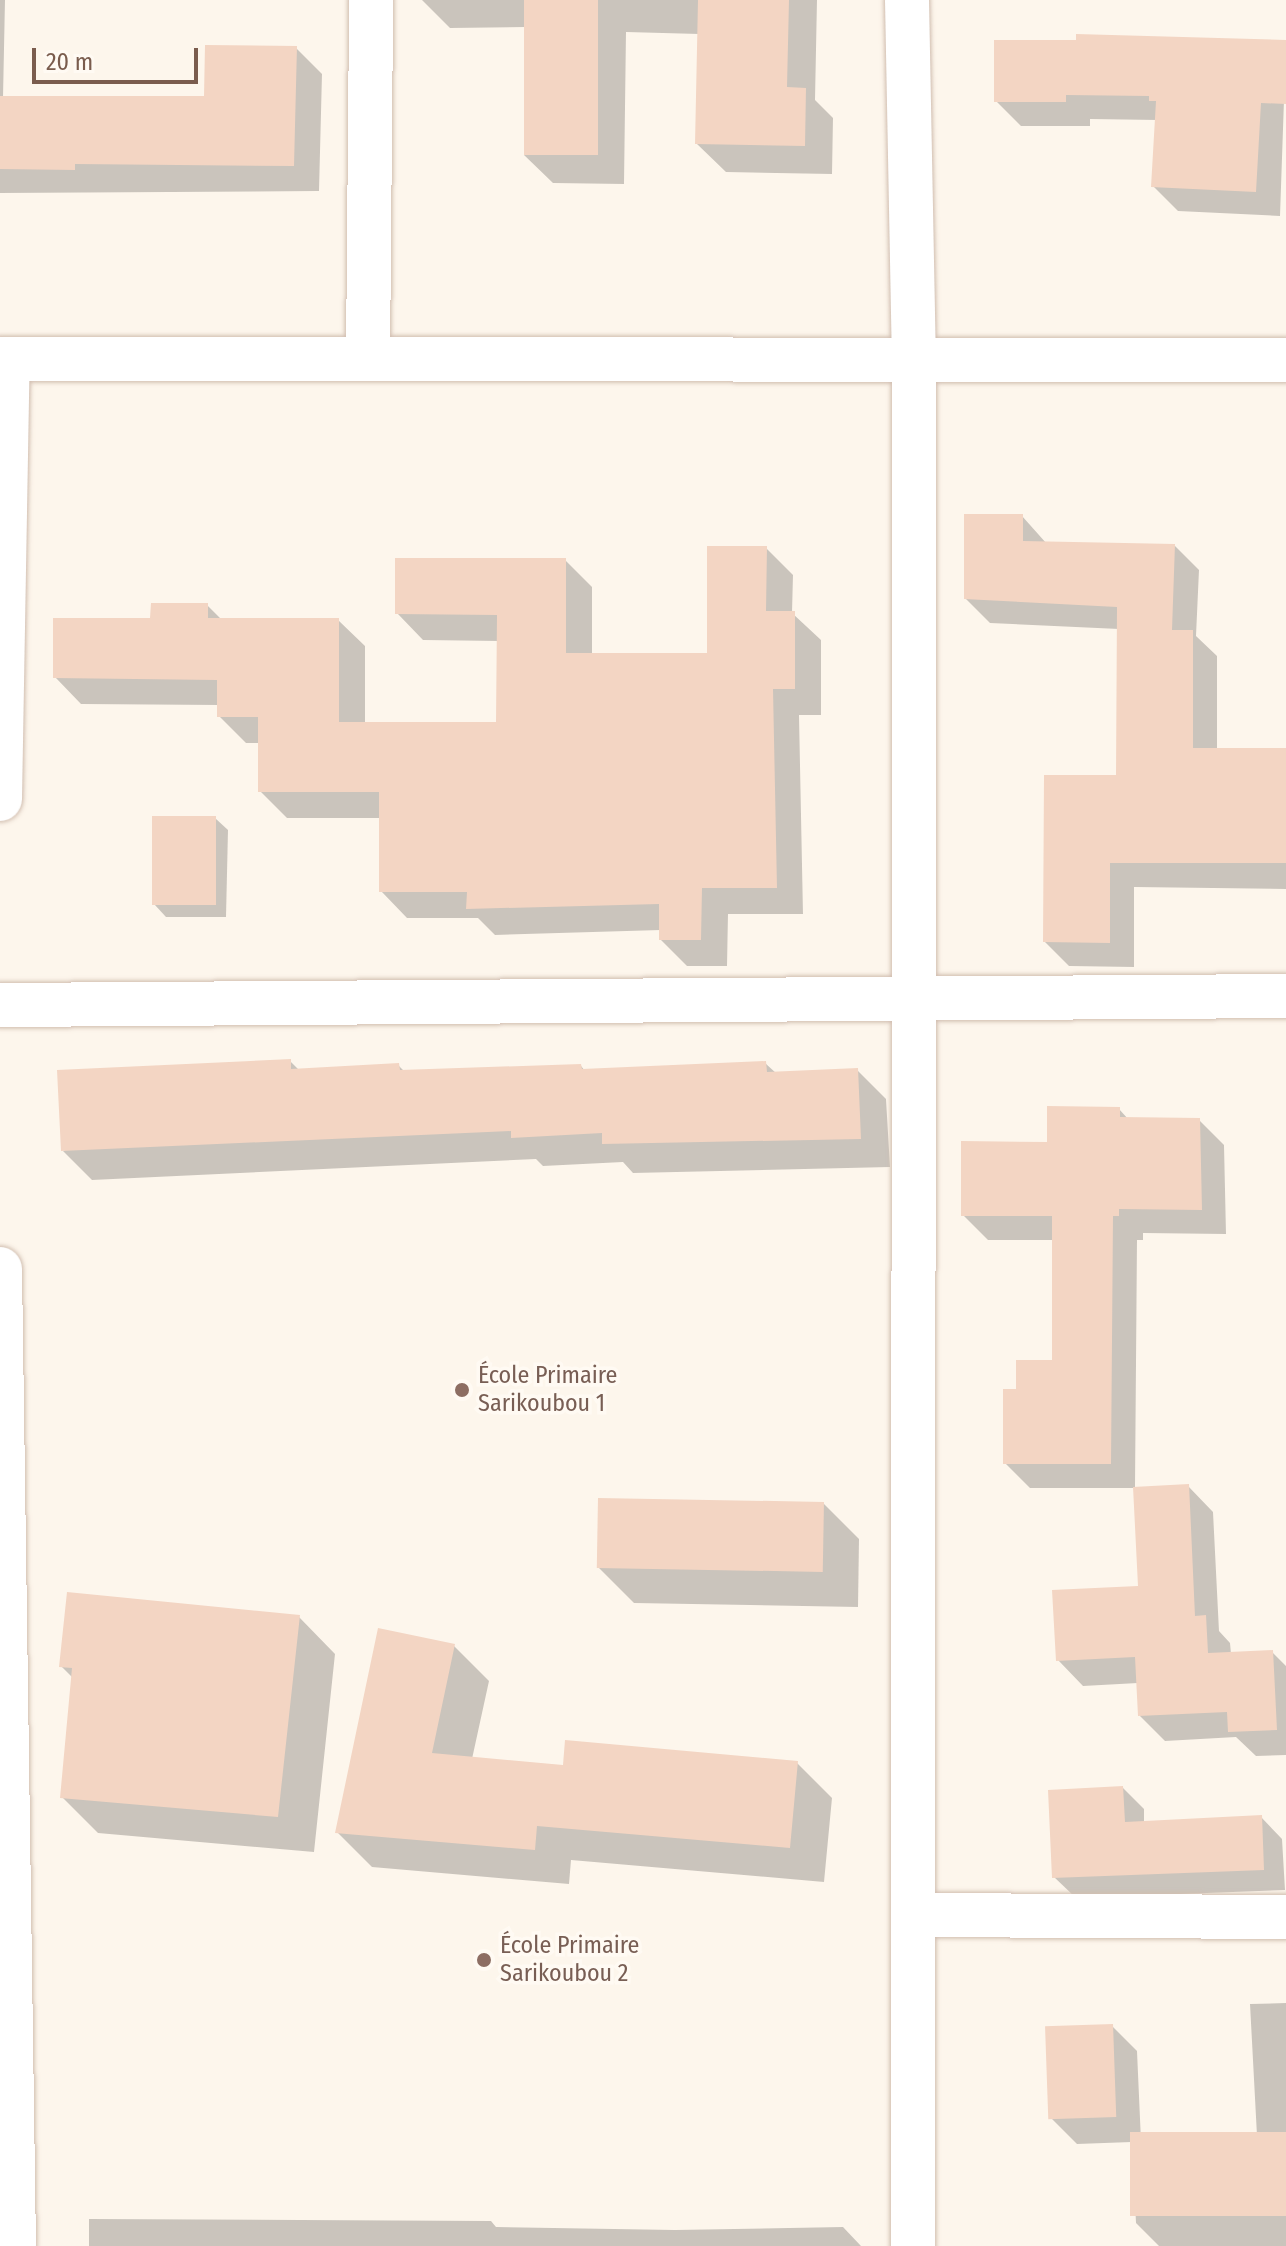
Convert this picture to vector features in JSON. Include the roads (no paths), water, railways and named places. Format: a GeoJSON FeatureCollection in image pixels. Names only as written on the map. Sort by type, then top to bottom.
{"type":"FeatureCollection","features":[{"type":"Feature","properties":{"kind":"street"},"geometry":{"type":"LineString","coordinates":[[368,359],[371,0]]}},
{"type":"Feature","properties":{"kind":"street"},"geometry":{"type":"LineString","coordinates":[[907,0],[914,360],[913,2246]]}},
{"type":"Feature","properties":{"kind":"street"},"geometry":{"type":"LineString","coordinates":[[0,799],[4,359],[1286,360]]}},
{"type":"Feature","properties":{"kind":"street"},"geometry":{"type":"LineString","coordinates":[[0,1005],[1286,996]]}},
{"type":"Feature","properties":{"kind":"street"},"geometry":{"type":"LineString","coordinates":[[0,1269],[14,2246]]}},
{"type":"Feature","properties":{"kind":"street"},"geometry":{"type":"LineString","coordinates":[[913,1915],[1286,1917]]}},
{"type":"Feature","properties":{"kind":"place","name":"École Primaire Sarikoubou 1"},"geometry":{"type":"Point","coordinates":[462,1390]}},
{"type":"Feature","properties":{"kind":"place","name":"École Primaire Sarikoubou 2"},"geometry":{"type":"Point","coordinates":[484,1960]}}]}
